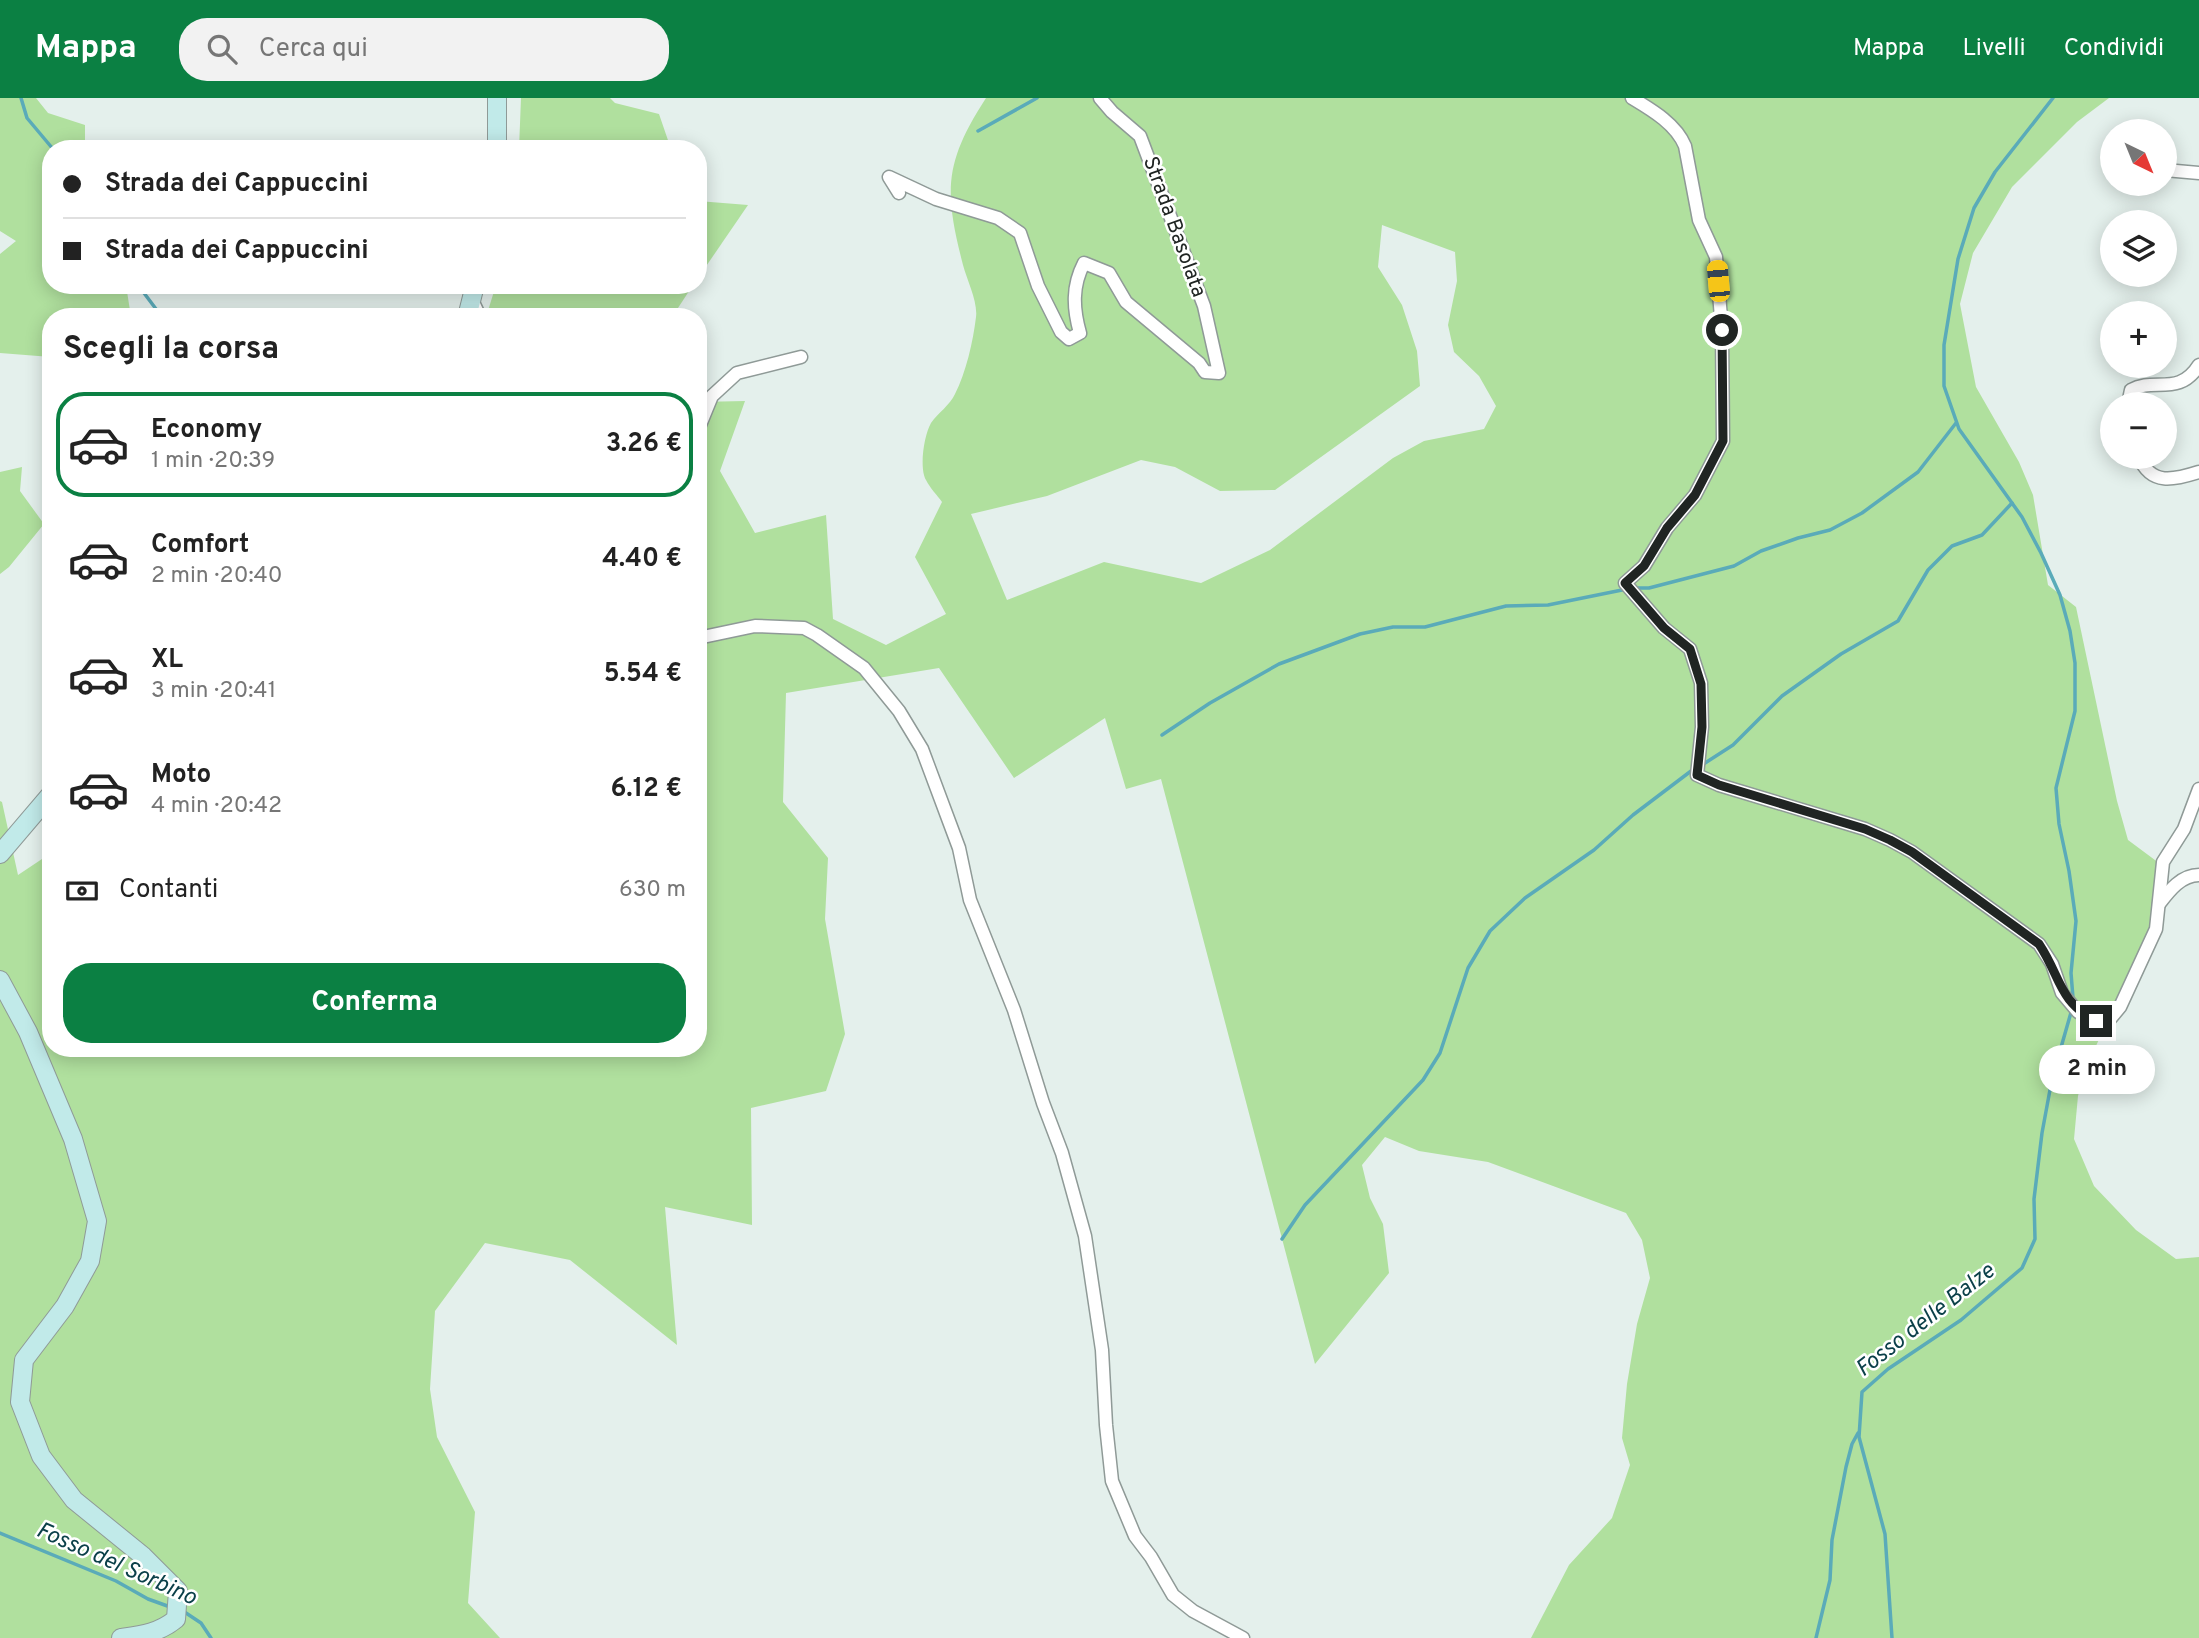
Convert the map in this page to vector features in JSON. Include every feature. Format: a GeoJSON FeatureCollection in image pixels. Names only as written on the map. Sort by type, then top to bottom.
{"type":"FeatureCollection","features":[{"type":"Feature","properties":{"kind":"main road"},"geometry":{"type":"LineString","coordinates":[[498,98],[498,140]]}},
{"type":"Feature","properties":{"kind":"main road"},"geometry":{"type":"LineString","coordinates":[[0,854],[42,805]]}},
{"type":"Feature","properties":{"kind":"main road"},"geometry":{"type":"LineString","coordinates":[[0,980],[28,1031],[74,1139],[97,1221],[90,1261],[65,1306],[23,1360],[20,1402],[41,1456],[74,1500],[143,1556],[178,1591],[176,1619],[165,1628],[150,1634],[121,1638]]}},
{"type":"Feature","properties":{"kind":"street","name":"Strada Basolata"},"geometry":{"type":"LineString","coordinates":[[899,194],[889,177],[936,199],[998,218],[1020,233],[1038,286],[1061,332],[1069,339],[1080,333],[1074,298],[1077,277],[1084,263],[1109,273],[1126,302],[1199,363],[1205,372],[1219,373],[1204,306],[1140,136],[1100,98]]}},
{"type":"Feature","properties":{"kind":"street"},"geometry":{"type":"LineString","coordinates":[[1632,98],[1655,112],[1680,135],[1685,146],[1699,220],[1716,257],[1722,330],[1723,441],[1695,495],[1667,528],[1644,566],[1625,583],[1664,628],[1690,649],[1701,684],[1702,727],[1697,775],[1719,785],[1865,829],[1912,852],[2039,944],[2052,964],[2062,993],[2078,1012],[2096,1021],[2110,1019],[2120,1007],[2156,929],[2163,862],[2184,829],[2199,789]]}},
{"type":"Feature","properties":{"kind":"street"},"geometry":{"type":"LineString","coordinates":[[2177,171],[2199,173]]}},
{"type":"Feature","properties":{"kind":"street"},"geometry":{"type":"LineString","coordinates":[[707,408],[712,396],[737,373],[801,357]]}},
{"type":"Feature","properties":{"kind":"street"},"geometry":{"type":"LineString","coordinates":[[2131,392],[2141,384],[2157,387],[2174,384],[2193,375],[2199,365]]}},
{"type":"Feature","properties":{"kind":"street"},"geometry":{"type":"LineString","coordinates":[[2144,469],[2153,476],[2175,480],[2199,472]]}},
{"type":"Feature","properties":{"kind":"street"},"geometry":{"type":"LineString","coordinates":[[707,636],[755,626],[804,628],[864,668],[899,711],[922,749],[959,848],[970,900],[1014,1010],[1043,1103],[1062,1153],[1085,1236],[1102,1350],[1112,1481],[1135,1536],[1173,1595],[1193,1611],[1242,1638]]}},
{"type":"Feature","properties":{"kind":"street"},"geometry":{"type":"LineString","coordinates":[[2158,904],[2174,886],[2193,875],[2199,875]]}},
{"type":"Feature","properties":{"kind":"green space"},"geometry":{"type":"Polygon","coordinates":[[[0,98],[36,98],[48,113],[85,125],[85,140],[42,140],[42,294],[127,294],[130,308],[42,308],[42,356],[0,353],[0,254],[16,241],[0,231],[0,98]]]}},
{"type":"Feature","properties":{"kind":"green space"},"geometry":{"type":"Polygon","coordinates":[[[521,98],[610,98],[615,103],[659,114],[668,140],[519,140],[521,98]]]}},
{"type":"Feature","properties":{"kind":"green space"},"geometry":{"type":"Polygon","coordinates":[[[986,98],[2109,98],[2077,122],[2012,187],[1973,253],[1960,304],[1976,387],[2019,462],[2033,495],[2048,585],[2076,607],[2117,801],[2128,840],[2163,866],[2159,909],[2084,1072],[2078,1096],[2074,1139],[2094,1186],[2136,1230],[2176,1259],[2199,1257],[2199,1638],[1531,1638],[1569,1565],[1612,1518],[1630,1465],[1622,1438],[1627,1384],[1637,1324],[1650,1278],[1642,1240],[1626,1213],[1488,1162],[1419,1151],[1385,1137],[1362,1165],[1370,1198],[1383,1224],[1389,1273],[1315,1364],[1161,779],[1126,789],[1105,718],[1014,778],[939,668],[786,693],[783,802],[828,858],[825,919],[845,1034],[826,1091],[751,1108],[752,1225],[665,1207],[677,1345],[570,1260],[485,1243],[435,1311],[430,1389],[437,1437],[475,1512],[468,1603],[500,1638],[0,1638],[0,801],[18,875],[42,859],[42,1057],[707,1057],[707,402],[745,401],[720,471],[755,533],[826,515],[833,619],[886,645],[946,614],[915,557],[942,502],[924,475],[923,452],[926,435],[931,423],[950,402],[959,385],[976,317],[974,298],[957,239],[951,197],[955,160],[962,141],[986,98]],[[1382,225],[1378,267],[1402,305],[1417,351],[1420,386],[1275,490],[1220,491],[1175,467],[1141,460],[1047,496],[971,514],[1007,600],[1104,562],[1201,583],[1270,550],[1393,458],[1424,441],[1484,429],[1496,406],[1479,376],[1454,352],[1448,325],[1457,281],[1455,252],[1382,225]]]}},
{"type":"Feature","properties":{"kind":"green space"},"geometry":{"type":"Polygon","coordinates":[[[707,202],[748,205],[707,265],[707,202]]]}},
{"type":"Feature","properties":{"kind":"green space"},"geometry":{"type":"Polygon","coordinates":[[[493,294],[687,294],[678,308],[489,308],[493,294]]]}},
{"type":"Feature","properties":{"kind":"green space"},"geometry":{"type":"Polygon","coordinates":[[[22,467],[20,491],[42,521],[42,526],[9,567],[0,574],[0,472],[22,467]]]}},
{"type":"Feature","properties":{"kind":"waterway"},"geometry":{"type":"LineString","coordinates":[[21,98],[27,118],[45,140]]}},
{"type":"Feature","properties":{"kind":"waterway"},"geometry":{"type":"LineString","coordinates":[[978,131],[1037,98]]}},
{"type":"Feature","properties":{"kind":"waterway","name":"Fosso delle Balze"},"geometry":{"type":"LineString","coordinates":[[2053,98],[1995,172],[1974,208],[1958,259],[1944,345],[1944,386],[1959,429],[2022,517],[2041,553],[2060,595],[2070,631],[2075,663],[2075,711],[2056,788],[2059,824],[2076,921],[2071,973],[2073,998]]}},
{"type":"Feature","properties":{"kind":"waterway"},"geometry":{"type":"LineString","coordinates":[[145,294],[155,308]]}},
{"type":"Feature","properties":{"kind":"waterway"},"geometry":{"type":"LineString","coordinates":[[1634,588],[1649,588],[1734,566],[1761,551],[1830,530],[1862,513],[1918,472],[1956,423]]}},
{"type":"Feature","properties":{"kind":"waterway"},"geometry":{"type":"LineString","coordinates":[[1702,765],[1733,745],[1782,696],[1841,654],[1898,621],[1928,570],[1952,546],[1982,535],[2012,503]]}},
{"type":"Feature","properties":{"kind":"waterway"},"geometry":{"type":"LineString","coordinates":[[1162,735],[1210,703],[1279,664],[1360,634],[1393,627],[1425,627],[1506,606],[1548,605],[1627,589]]}},
{"type":"Feature","properties":{"kind":"waterway"},"geometry":{"type":"LineString","coordinates":[[1282,1239],[1305,1205],[1423,1080],[1440,1053],[1468,968],[1490,931],[1525,898],[1594,850],[1633,815],[1695,768]]}},
{"type":"Feature","properties":{"kind":"waterway","name":"Fosso delle Balze"},"geometry":{"type":"LineString","coordinates":[[1892,1638],[1885,1534],[1859,1437],[1862,1392],[1888,1369],[1961,1320],[2022,1268],[2035,1239],[2034,1199],[2042,1133],[2052,1079],[2072,1009]]}},
{"type":"Feature","properties":{"kind":"waterway"},"geometry":{"type":"LineString","coordinates":[[1816,1638],[1830,1580],[1832,1540],[1846,1467],[1858,1433]]}},
{"type":"Feature","properties":{"kind":"waterway","name":"Fosso del Sorbino"},"geometry":{"type":"LineString","coordinates":[[0,1533],[116,1581],[148,1599],[173,1608]]}},
{"type":"Feature","properties":{"kind":"waterway","name":"Fosso del Sorbino"},"geometry":{"type":"LineString","coordinates":[[183,1611],[201,1623],[211,1638]]}},
{"type":"Feature","properties":{"kind":"route"},"geometry":{"type":"LineString","coordinates":[[1722,330],[1723,441],[1695,495],[1667,528],[1644,566],[1625,583],[1664,628],[1690,649],[1701,684],[1702,727],[1697,775],[1719,785],[1865,829],[1912,852],[2039,944],[2052,964],[2062,993],[2078,1012],[2096,1021]]}}]}
